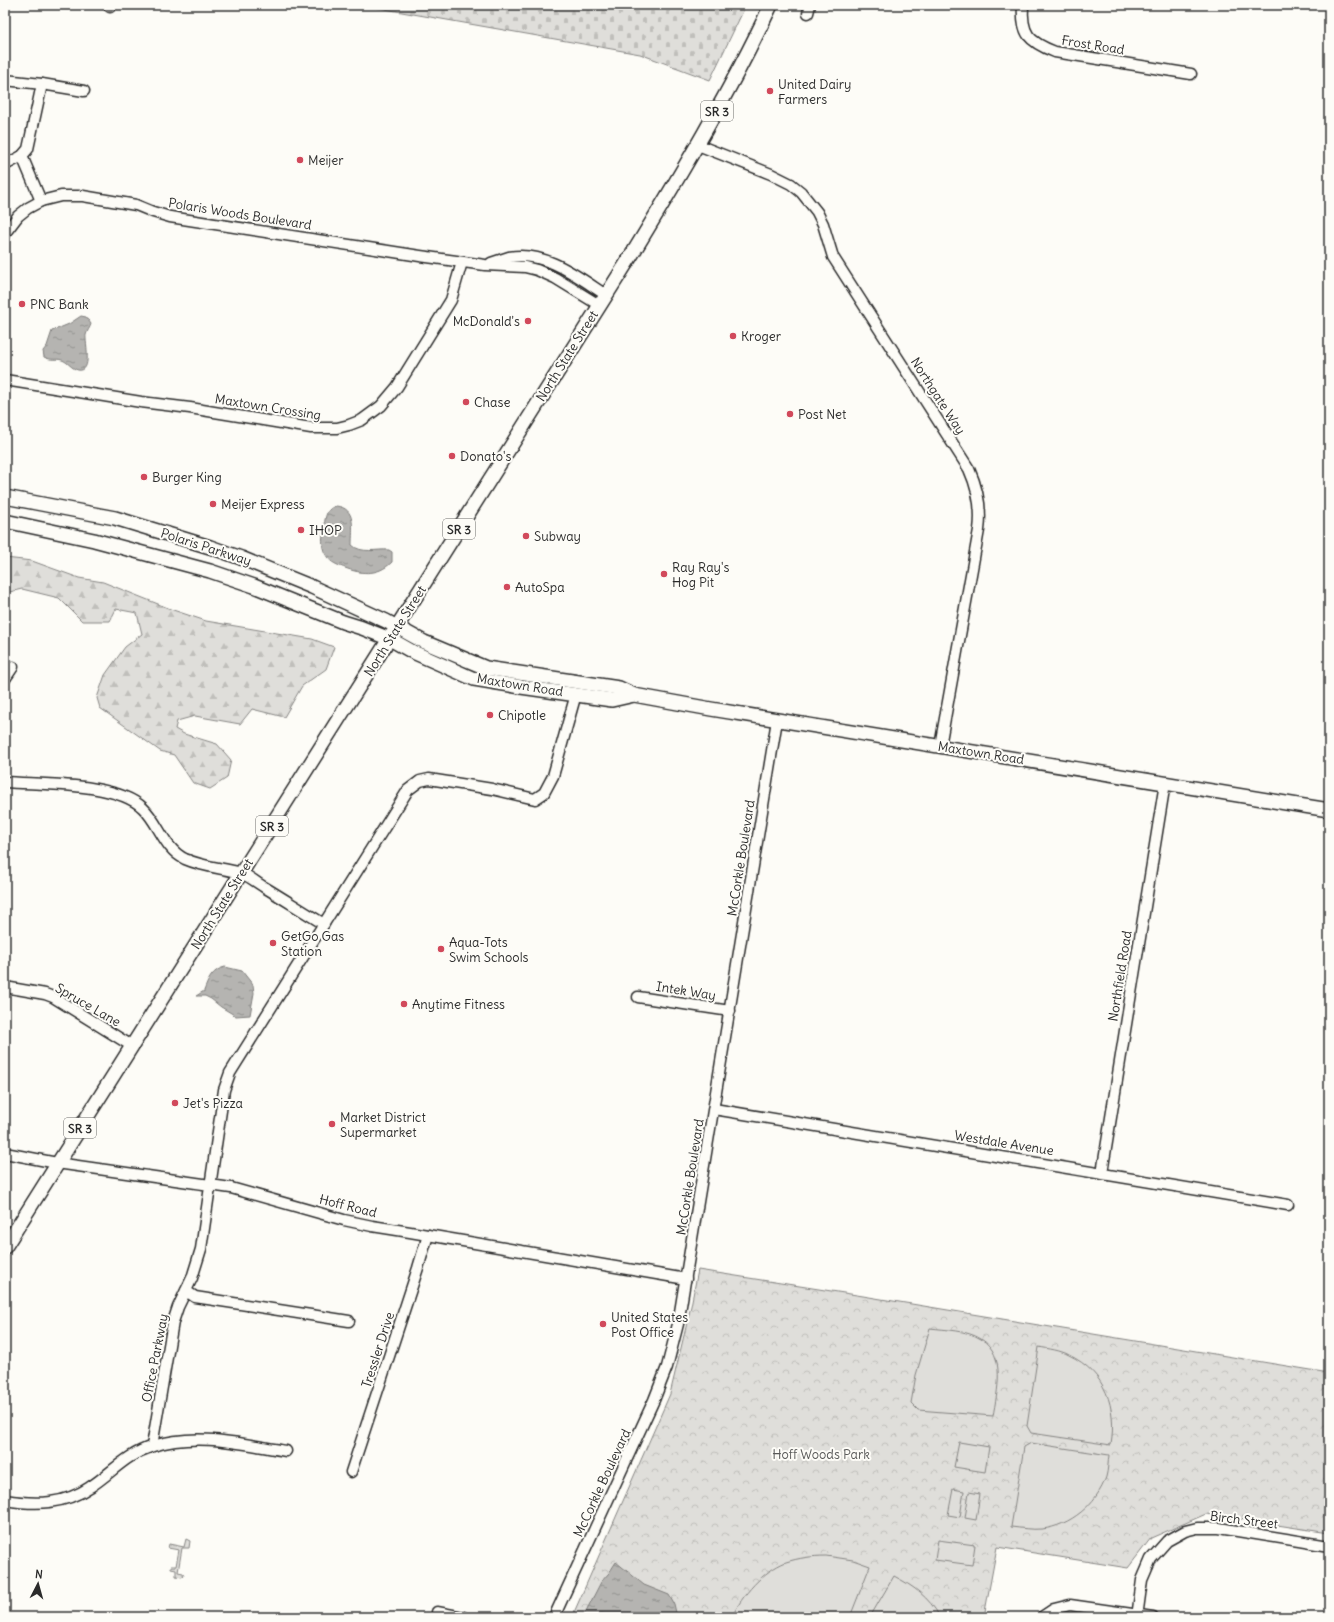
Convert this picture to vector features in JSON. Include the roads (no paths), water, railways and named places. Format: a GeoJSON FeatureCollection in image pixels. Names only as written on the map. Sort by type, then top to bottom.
{"type":"FeatureCollection","features":[{"type":"Feature","properties":{"kind":"main road","name":"North State Street"},"geometry":{"type":"LineString","coordinates":[[5,1247],[603,300],[698,145],[743,62],[771,5]]}},
{"type":"Feature","properties":{"kind":"main road","name":"Polaris Parkway"},"geometry":{"type":"LineString","coordinates":[[5,496],[115,518],[210,547],[312,587],[397,628]]}},
{"type":"Feature","properties":{"kind":"main road","name":"Polaris Parkway"},"geometry":{"type":"LineString","coordinates":[[5,522],[102,541],[210,571],[254,586],[390,639]]}},
{"type":"Feature","properties":{"kind":"main road","name":"Maxtown Road"},"geometry":{"type":"LineString","coordinates":[[397,628],[424,642],[486,668],[619,688],[634,695],[777,720],[1329,810]]}},
{"type":"Feature","properties":{"kind":"main road","name":"Maxtown Road"},"geometry":{"type":"LineString","coordinates":[[390,639],[413,652],[474,679],[612,700],[634,695]]}},
{"type":"Feature","properties":{"kind":"main road"},"geometry":{"type":"LineString","coordinates":[[521,687],[528,683],[576,686],[584,683]]}},
{"type":"Feature","properties":{"kind":"street","name":"Frost Road"},"geometry":{"type":"LineString","coordinates":[[1023,5],[1023,23],[1026,32],[1031,40],[1038,46],[1055,52],[1191,74]]}},
{"type":"Feature","properties":{"kind":"street"},"geometry":{"type":"LineString","coordinates":[[5,80],[42,84],[84,92]]}},
{"type":"Feature","properties":{"kind":"street"},"geometry":{"type":"LineString","coordinates":[[5,165],[27,152],[30,145],[42,84]]}},
{"type":"Feature","properties":{"kind":"street","name":"Northgate Way"},"geometry":{"type":"LineString","coordinates":[[698,145],[778,177],[791,184],[810,202],[823,224],[831,252],[836,262],[969,469],[975,481],[980,506],[979,530],[940,746]]}},
{"type":"Feature","properties":{"kind":"street"},"geometry":{"type":"LineString","coordinates":[[22,156],[41,201]]}},
{"type":"Feature","properties":{"kind":"street","name":"Polaris Woods Boulevard"},"geometry":{"type":"LineString","coordinates":[[5,233],[18,216],[28,208],[41,201],[62,196],[83,196],[136,206],[170,217],[462,262],[485,265],[510,257],[529,257],[548,261],[565,268],[603,300]]}},
{"type":"Feature","properties":{"kind":"street","name":"Maxtown Crossing"},"geometry":{"type":"LineString","coordinates":[[5,380],[311,428],[331,428],[349,425],[362,420],[381,406],[397,387],[451,300],[462,262]]}},
{"type":"Feature","properties":{"kind":"street"},"geometry":{"type":"LineString","coordinates":[[5,679],[13,667]]}},
{"type":"Feature","properties":{"kind":"street","name":"Office Parkway"},"geometry":{"type":"LineString","coordinates":[[152,1446],[173,1322],[178,1307],[192,1278],[200,1254],[224,1090],[230,1073],[408,790],[420,781],[429,779],[492,789],[535,799],[544,793],[553,776],[576,694]]}},
{"type":"Feature","properties":{"kind":"street","name":"McCorkle Boulevard"},"geometry":{"type":"LineString","coordinates":[[554,1617],[648,1412],[667,1367],[678,1324],[777,720]]}},
{"type":"Feature","properties":{"kind":"street"},"geometry":{"type":"LineString","coordinates":[[5,782],[72,786],[121,795],[137,803],[147,812],[166,841],[173,850],[181,856],[201,865],[242,873],[324,924]]}},
{"type":"Feature","properties":{"kind":"street","name":"Northfield Road"},"geometry":{"type":"LineString","coordinates":[[1102,1174],[1165,784]]}},
{"type":"Feature","properties":{"kind":"street","name":"Spruce Lane"},"geometry":{"type":"LineString","coordinates":[[5,987],[45,994],[53,997],[132,1046]]}},
{"type":"Feature","properties":{"kind":"street","name":"Intek Way"},"geometry":{"type":"LineString","coordinates":[[638,997],[730,1011]]}},
{"type":"Feature","properties":{"kind":"street","name":"Westdale Avenue"},"geometry":{"type":"LineString","coordinates":[[714,1109],[1288,1205]]}},
{"type":"Feature","properties":{"kind":"street","name":"Hoff Road"},"geometry":{"type":"LineString","coordinates":[[5,1153],[57,1163],[211,1184],[279,1200],[344,1220],[372,1226],[686,1279]]}},
{"type":"Feature","properties":{"kind":"street","name":"Tressler Drive"},"geometry":{"type":"LineString","coordinates":[[351,1472],[428,1235]]}},
{"type":"Feature","properties":{"kind":"street"},"geometry":{"type":"LineString","coordinates":[[186,1290],[195,1297],[349,1321]]}},
{"type":"Feature","properties":{"kind":"street"},"geometry":{"type":"LineString","coordinates":[[5,1500],[38,1504],[68,1498],[90,1487],[127,1458],[152,1446],[185,1439],[202,1439],[286,1451]]}},
{"type":"Feature","properties":{"kind":"street","name":"Birch Street"},"geometry":{"type":"LineString","coordinates":[[1137,1616],[1142,1580],[1151,1559],[1167,1541],[1185,1531],[1197,1528],[1219,1528],[1329,1546]]}},
{"type":"Feature","properties":{"kind":"street"},"geometry":{"type":"LineString","coordinates":[[1042,1617],[1054,1609],[1070,1605],[1137,1616],[1154,1617]]}},
{"type":"Feature","properties":{"kind":"street"},"geometry":{"type":"LineString","coordinates":[[437,1612],[463,1617]]}},
{"type":"Feature","properties":{"kind":"water"},"geometry":{"type":"Polygon","coordinates":[[[81,316],[86,317],[91,324],[86,335],[87,362],[83,370],[78,370],[62,360],[44,357],[43,351],[47,346],[52,331],[69,324],[81,316]]]}},
{"type":"Feature","properties":{"kind":"water"},"geometry":{"type":"Polygon","coordinates":[[[336,506],[343,508],[350,515],[352,520],[352,545],[356,548],[364,550],[389,550],[392,552],[392,562],[380,570],[368,573],[347,569],[329,559],[324,552],[322,544],[324,525],[328,511],[336,506]]]}},
{"type":"Feature","properties":{"kind":"water"},"geometry":{"type":"Polygon","coordinates":[[[225,967],[242,971],[253,985],[254,993],[250,1015],[236,1016],[205,996],[196,996],[204,991],[209,979],[217,970],[225,967]]]}},
{"type":"Feature","properties":{"kind":"water"},"geometry":{"type":"Polygon","coordinates":[[[616,1562],[644,1585],[669,1595],[674,1604],[677,1617],[583,1617],[601,1582],[616,1562]]]}},
{"type":"Feature","properties":{"kind":"waterway"},"geometry":{"type":"LineString","coordinates":[[48,1617],[55,1615]]}},
{"type":"Feature","properties":{"kind":"place","name":"United Dairy Farmers"},"geometry":{"type":"Point","coordinates":[770,91]}},
{"type":"Feature","properties":{"kind":"place","name":"Meijer"},"geometry":{"type":"Point","coordinates":[300,160]}},
{"type":"Feature","properties":{"kind":"place","name":"PNC Bank"},"geometry":{"type":"Point","coordinates":[22,304]}},
{"type":"Feature","properties":{"kind":"place","name":"McDonald's"},"geometry":{"type":"Point","coordinates":[528,321]}},
{"type":"Feature","properties":{"kind":"place","name":"Kroger"},"geometry":{"type":"Point","coordinates":[733,336]}},
{"type":"Feature","properties":{"kind":"place","name":"Chase"},"geometry":{"type":"Point","coordinates":[466,402]}},
{"type":"Feature","properties":{"kind":"place","name":"Post Net"},"geometry":{"type":"Point","coordinates":[790,414]}},
{"type":"Feature","properties":{"kind":"place","name":"Donato's"},"geometry":{"type":"Point","coordinates":[452,456]}},
{"type":"Feature","properties":{"kind":"place","name":"Burger King"},"geometry":{"type":"Point","coordinates":[144,477]}},
{"type":"Feature","properties":{"kind":"place","name":"Meijer Express"},"geometry":{"type":"Point","coordinates":[213,504]}},
{"type":"Feature","properties":{"kind":"place","name":"IHOP"},"geometry":{"type":"Point","coordinates":[301,530]}},
{"type":"Feature","properties":{"kind":"place","name":"Subway"},"geometry":{"type":"Point","coordinates":[526,536]}},
{"type":"Feature","properties":{"kind":"place","name":"Ray Ray's Hog Pit"},"geometry":{"type":"Point","coordinates":[664,574]}},
{"type":"Feature","properties":{"kind":"place","name":"AutoSpa"},"geometry":{"type":"Point","coordinates":[507,587]}},
{"type":"Feature","properties":{"kind":"place","name":"Chipotle"},"geometry":{"type":"Point","coordinates":[490,715]}},
{"type":"Feature","properties":{"kind":"place","name":"GetGo Gas Station"},"geometry":{"type":"Point","coordinates":[273,943]}},
{"type":"Feature","properties":{"kind":"place","name":"Aqua-Tots Swim Schools"},"geometry":{"type":"Point","coordinates":[441,949]}},
{"type":"Feature","properties":{"kind":"place","name":"Anytime Fitness"},"geometry":{"type":"Point","coordinates":[404,1004]}},
{"type":"Feature","properties":{"kind":"place","name":"Jet's Pizza"},"geometry":{"type":"Point","coordinates":[175,1103]}},
{"type":"Feature","properties":{"kind":"place","name":"Market District Supermarket"},"geometry":{"type":"Point","coordinates":[332,1124]}},
{"type":"Feature","properties":{"kind":"place","name":"United States Post Office"},"geometry":{"type":"Point","coordinates":[603,1324]}},
{"type":"Feature","properties":{"kind":"park label","name":"Hoff Woods Park"},"geometry":{"type":"Point","coordinates":[821,1454]}}]}
